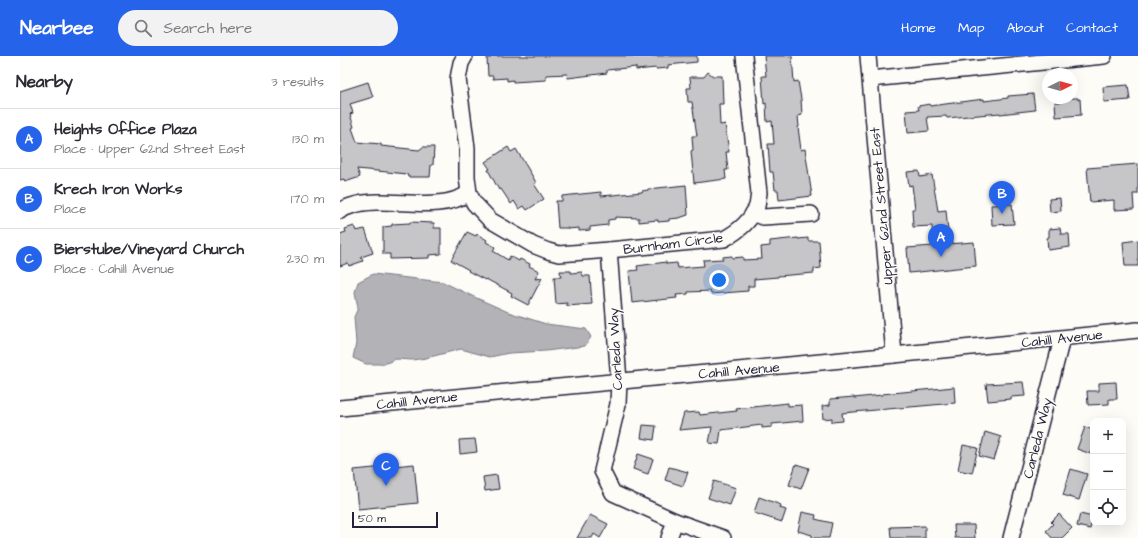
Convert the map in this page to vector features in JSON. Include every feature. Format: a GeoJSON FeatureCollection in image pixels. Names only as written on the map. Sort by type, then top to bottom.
{"type":"FeatureCollection","features":[{"type":"Feature","properties":{"kind":"street"},"geometry":{"type":"LineString","coordinates":[[340,211],[364,202],[446,202],[462,198],[469,194],[467,178],[467,148],[458,79],[461,63],[465,56]]}},
{"type":"Feature","properties":{"kind":"street","name":"Burnham Circle"},"geometry":{"type":"LineString","coordinates":[[469,194],[474,203],[490,220],[533,245],[560,254],[724,240],[734,234],[754,213],[759,194],[744,56]]}},
{"type":"Feature","properties":{"kind":"street","name":"Upper 62nd Street East"},"geometry":{"type":"LineString","coordinates":[[868,56],[894,355]]}},
{"type":"Feature","properties":{"kind":"street"},"geometry":{"type":"LineString","coordinates":[[870,79],[1104,56]]}},
{"type":"Feature","properties":{"kind":"street"},"geometry":{"type":"LineString","coordinates":[[754,213],[763,217],[811,214]]}},
{"type":"Feature","properties":{"kind":"street","name":"Carleda Way"},"geometry":{"type":"LineString","coordinates":[[608,250],[619,381],[618,404],[602,471],[613,493],[675,521],[723,538]]}},
{"type":"Feature","properties":{"kind":"street","name":"Cahill Avenue"},"geometry":{"type":"LineString","coordinates":[[340,408],[1062,339],[1138,330]]}},
{"type":"Feature","properties":{"kind":"street","name":"Carleda Way"},"geometry":{"type":"LineString","coordinates":[[1011,538],[1062,339]]}},
{"type":"Feature","properties":{"kind":"street"},"geometry":{"type":"LineString","coordinates":[[669,538],[675,521]]}},
{"type":"Feature","properties":{"kind":"shaded area"},"geometry":{"type":"Polygon","coordinates":[[[373,274],[443,282],[508,312],[546,324],[586,329],[591,337],[585,346],[546,351],[509,353],[490,357],[461,349],[426,358],[412,360],[396,359],[384,364],[366,364],[353,358],[356,343],[354,317],[358,308],[355,292],[358,282],[373,274]]]}},
{"type":"Feature","properties":{"kind":"building"},"geometry":{"type":"Polygon","coordinates":[[[491,56],[697,56],[697,62],[668,65],[668,68],[636,70],[636,67],[607,70],[607,73],[568,78],[567,74],[546,75],[546,80],[513,82],[513,80],[507,81],[507,78],[493,79],[493,76],[488,76],[487,58],[491,58],[491,56]]]}},
{"type":"Feature","properties":{"kind":"building"},"geometry":{"type":"Polygon","coordinates":[[[764,56],[792,56],[794,82],[798,81],[801,99],[802,115],[798,116],[798,127],[801,150],[805,149],[812,196],[779,200],[778,190],[775,190],[773,172],[770,172],[768,144],[774,144],[772,121],[767,122],[766,103],[764,104],[762,76],[766,76],[764,56]]]}},
{"type":"Feature","properties":{"kind":"building"},"geometry":{"type":"Polygon","coordinates":[[[708,72],[713,76],[722,76],[723,104],[719,104],[720,125],[725,124],[729,152],[726,152],[728,170],[725,170],[726,179],[694,183],[691,151],[693,150],[692,136],[697,136],[692,102],[688,102],[687,88],[691,88],[690,77],[704,77],[708,72]]]}},
{"type":"Feature","properties":{"kind":"building"},"geometry":{"type":"Polygon","coordinates":[[[368,82],[373,97],[350,104],[353,113],[350,114],[354,127],[352,128],[357,142],[419,150],[423,147],[434,147],[433,165],[431,165],[430,177],[408,177],[407,174],[357,169],[360,177],[345,182],[344,179],[340,180],[340,91],[368,82]]]}},
{"type":"Feature","properties":{"kind":"building"},"geometry":{"type":"Polygon","coordinates":[[[1128,85],[1130,100],[1104,102],[1103,87],[1128,85]]]}},
{"type":"Feature","properties":{"kind":"building"},"geometry":{"type":"Polygon","coordinates":[[[1033,94],[1035,110],[947,118],[946,116],[927,117],[929,131],[908,133],[906,111],[919,110],[918,106],[930,104],[930,106],[984,99],[984,101],[1008,98],[1008,96],[1033,94]]]}},
{"type":"Feature","properties":{"kind":"building"},"geometry":{"type":"Polygon","coordinates":[[[1080,99],[1081,115],[1056,117],[1055,104],[1078,104],[1078,100],[1080,99]]]}},
{"type":"Feature","properties":{"kind":"building"},"geometry":{"type":"Polygon","coordinates":[[[508,147],[511,152],[516,149],[533,177],[536,183],[534,184],[544,199],[527,210],[524,206],[519,209],[514,201],[511,204],[501,189],[499,190],[488,170],[490,169],[485,162],[508,147]]]}},
{"type":"Feature","properties":{"kind":"building"},"geometry":{"type":"Polygon","coordinates":[[[1138,164],[1138,194],[1133,194],[1134,209],[1114,210],[1114,200],[1090,202],[1087,168],[1138,164]]]}},
{"type":"Feature","properties":{"kind":"building"},"geometry":{"type":"Polygon","coordinates":[[[919,171],[920,177],[932,175],[938,211],[946,210],[949,244],[974,242],[976,266],[909,273],[907,248],[933,246],[932,226],[913,227],[912,209],[915,209],[912,185],[909,186],[907,172],[919,171]]]}},
{"type":"Feature","properties":{"kind":"building"},"geometry":{"type":"Polygon","coordinates":[[[686,185],[688,215],[669,219],[669,221],[658,222],[658,220],[639,222],[639,218],[615,217],[615,219],[608,220],[608,225],[590,227],[590,230],[579,231],[579,228],[558,228],[556,201],[562,201],[562,196],[601,192],[601,196],[613,195],[686,185]]]}},
{"type":"Feature","properties":{"kind":"building"},"geometry":{"type":"Polygon","coordinates":[[[1060,198],[1061,211],[1050,212],[1049,199],[1060,198]]]}},
{"type":"Feature","properties":{"kind":"building"},"geometry":{"type":"Polygon","coordinates":[[[1012,204],[1014,224],[992,225],[991,205],[1012,204]]]}},
{"type":"Feature","properties":{"kind":"building"},"geometry":{"type":"Polygon","coordinates":[[[410,222],[434,223],[434,228],[441,228],[441,254],[429,255],[429,258],[390,259],[390,254],[383,254],[383,227],[392,226],[392,224],[410,222]]]}},
{"type":"Feature","properties":{"kind":"building"},"geometry":{"type":"Polygon","coordinates":[[[354,226],[356,231],[365,229],[373,253],[361,257],[363,261],[349,266],[348,263],[340,266],[340,234],[346,232],[345,229],[354,226]]]}},
{"type":"Feature","properties":{"kind":"building"},"geometry":{"type":"Polygon","coordinates":[[[1060,228],[1061,234],[1069,234],[1070,247],[1048,250],[1047,238],[1049,237],[1049,229],[1060,228]]]}},
{"type":"Feature","properties":{"kind":"building"},"geometry":{"type":"Polygon","coordinates":[[[467,232],[476,236],[477,234],[487,240],[486,242],[495,247],[493,251],[508,260],[510,256],[519,261],[520,259],[539,271],[535,279],[542,278],[528,305],[511,296],[512,293],[468,271],[469,270],[451,260],[467,232]]]}},
{"type":"Feature","properties":{"kind":"building"},"geometry":{"type":"Polygon","coordinates":[[[808,238],[808,241],[819,241],[821,268],[814,269],[814,273],[754,279],[754,286],[748,286],[748,291],[711,294],[710,291],[688,292],[688,294],[676,295],[677,298],[632,303],[629,271],[638,270],[637,266],[666,262],[666,264],[677,263],[678,268],[704,266],[703,260],[723,259],[722,257],[732,256],[732,258],[743,257],[743,260],[762,259],[761,247],[770,246],[770,241],[808,238]]]}},
{"type":"Feature","properties":{"kind":"building"},"geometry":{"type":"Polygon","coordinates":[[[1138,240],[1138,266],[1125,266],[1123,242],[1138,240]]]}},
{"type":"Feature","properties":{"kind":"building"},"geometry":{"type":"Polygon","coordinates":[[[560,271],[571,271],[571,273],[582,272],[583,276],[590,276],[592,304],[567,306],[567,303],[556,304],[554,277],[561,277],[560,271]]]}},
{"type":"Feature","properties":{"kind":"building"},"geometry":{"type":"Polygon","coordinates":[[[1023,382],[1025,396],[988,401],[986,384],[1023,382]]]}},
{"type":"Feature","properties":{"kind":"building"},"geometry":{"type":"Polygon","coordinates":[[[1116,382],[1117,399],[1109,399],[1109,404],[1088,405],[1087,391],[1099,391],[1099,383],[1116,382]]]}},
{"type":"Feature","properties":{"kind":"building"},"geometry":{"type":"Polygon","coordinates":[[[954,387],[955,403],[842,413],[843,421],[832,422],[832,418],[823,419],[822,406],[830,405],[830,399],[854,398],[954,387]]]}},
{"type":"Feature","properties":{"kind":"building"},"geometry":{"type":"Polygon","coordinates":[[[788,403],[788,406],[802,405],[803,421],[772,424],[772,427],[762,428],[762,425],[721,430],[719,444],[709,443],[712,427],[679,430],[684,413],[699,412],[700,415],[788,403]]]}},
{"type":"Feature","properties":{"kind":"building"},"geometry":{"type":"Polygon","coordinates":[[[643,425],[656,426],[654,440],[641,438],[643,425]]]}},
{"type":"Feature","properties":{"kind":"building"},"geometry":{"type":"Polygon","coordinates":[[[1085,427],[1090,429],[1090,454],[1077,449],[1085,427]]]}},
{"type":"Feature","properties":{"kind":"building"},"geometry":{"type":"Polygon","coordinates":[[[985,432],[1001,437],[994,460],[979,456],[985,432]]]}},
{"type":"Feature","properties":{"kind":"building"},"geometry":{"type":"Polygon","coordinates":[[[475,439],[477,452],[460,454],[459,440],[475,439]]]}},
{"type":"Feature","properties":{"kind":"building"},"geometry":{"type":"Polygon","coordinates":[[[963,445],[978,448],[972,473],[958,470],[963,445]]]}},
{"type":"Feature","properties":{"kind":"building"},"geometry":{"type":"Polygon","coordinates":[[[638,454],[653,459],[648,474],[633,469],[638,454]]]}},
{"type":"Feature","properties":{"kind":"building"},"geometry":{"type":"Polygon","coordinates":[[[414,464],[418,503],[358,509],[354,470],[414,464]]]}},
{"type":"Feature","properties":{"kind":"building"},"geometry":{"type":"Polygon","coordinates":[[[796,464],[809,468],[801,489],[789,485],[796,464]]]}},
{"type":"Feature","properties":{"kind":"building"},"geometry":{"type":"Polygon","coordinates":[[[669,467],[688,472],[683,486],[665,480],[669,467]]]}},
{"type":"Feature","properties":{"kind":"building"},"geometry":{"type":"Polygon","coordinates":[[[1071,469],[1087,474],[1079,500],[1063,495],[1071,469]]]}},
{"type":"Feature","properties":{"kind":"building"},"geometry":{"type":"Polygon","coordinates":[[[497,475],[499,489],[485,491],[483,477],[497,475]]]}},
{"type":"Feature","properties":{"kind":"building"},"geometry":{"type":"Polygon","coordinates":[[[714,481],[736,488],[730,505],[708,498],[714,481]]]}},
{"type":"Feature","properties":{"kind":"building"},"geometry":{"type":"Polygon","coordinates":[[[759,497],[781,505],[780,508],[786,510],[782,522],[754,513],[759,497]]]}},
{"type":"Feature","properties":{"kind":"building"},"geometry":{"type":"Polygon","coordinates":[[[802,512],[816,515],[815,519],[832,523],[829,538],[812,538],[812,535],[798,531],[802,512]]]}},
{"type":"Feature","properties":{"kind":"building"},"geometry":{"type":"Polygon","coordinates":[[[1059,514],[1072,528],[1062,538],[1052,538],[1046,531],[1053,524],[1051,522],[1059,514]]]}},
{"type":"Feature","properties":{"kind":"building"},"geometry":{"type":"Polygon","coordinates":[[[1080,514],[1090,516],[1090,529],[1077,526],[1080,514]]]}},
{"type":"Feature","properties":{"kind":"building"},"geometry":{"type":"Polygon","coordinates":[[[590,515],[608,524],[600,538],[594,534],[592,538],[577,538],[590,515]]]}},
{"type":"Feature","properties":{"kind":"building"},"geometry":{"type":"Polygon","coordinates":[[[954,525],[974,525],[975,538],[955,538],[954,525]]]}},
{"type":"Feature","properties":{"kind":"building"},"geometry":{"type":"Polygon","coordinates":[[[925,526],[925,538],[891,538],[890,527],[925,526]]]}},
{"type":"Feature","properties":{"kind":"place","name":"Krech Iron Works"},"geometry":{"type":"Point","coordinates":[1002,214]}},
{"type":"Feature","properties":{"kind":"place","name":"Heights Office Plaza"},"geometry":{"type":"Point","coordinates":[941,257]}},
{"type":"Feature","properties":{"kind":"place","name":"Bierstube/Vineyard Church"},"geometry":{"type":"Point","coordinates":[386,486]}}]}
